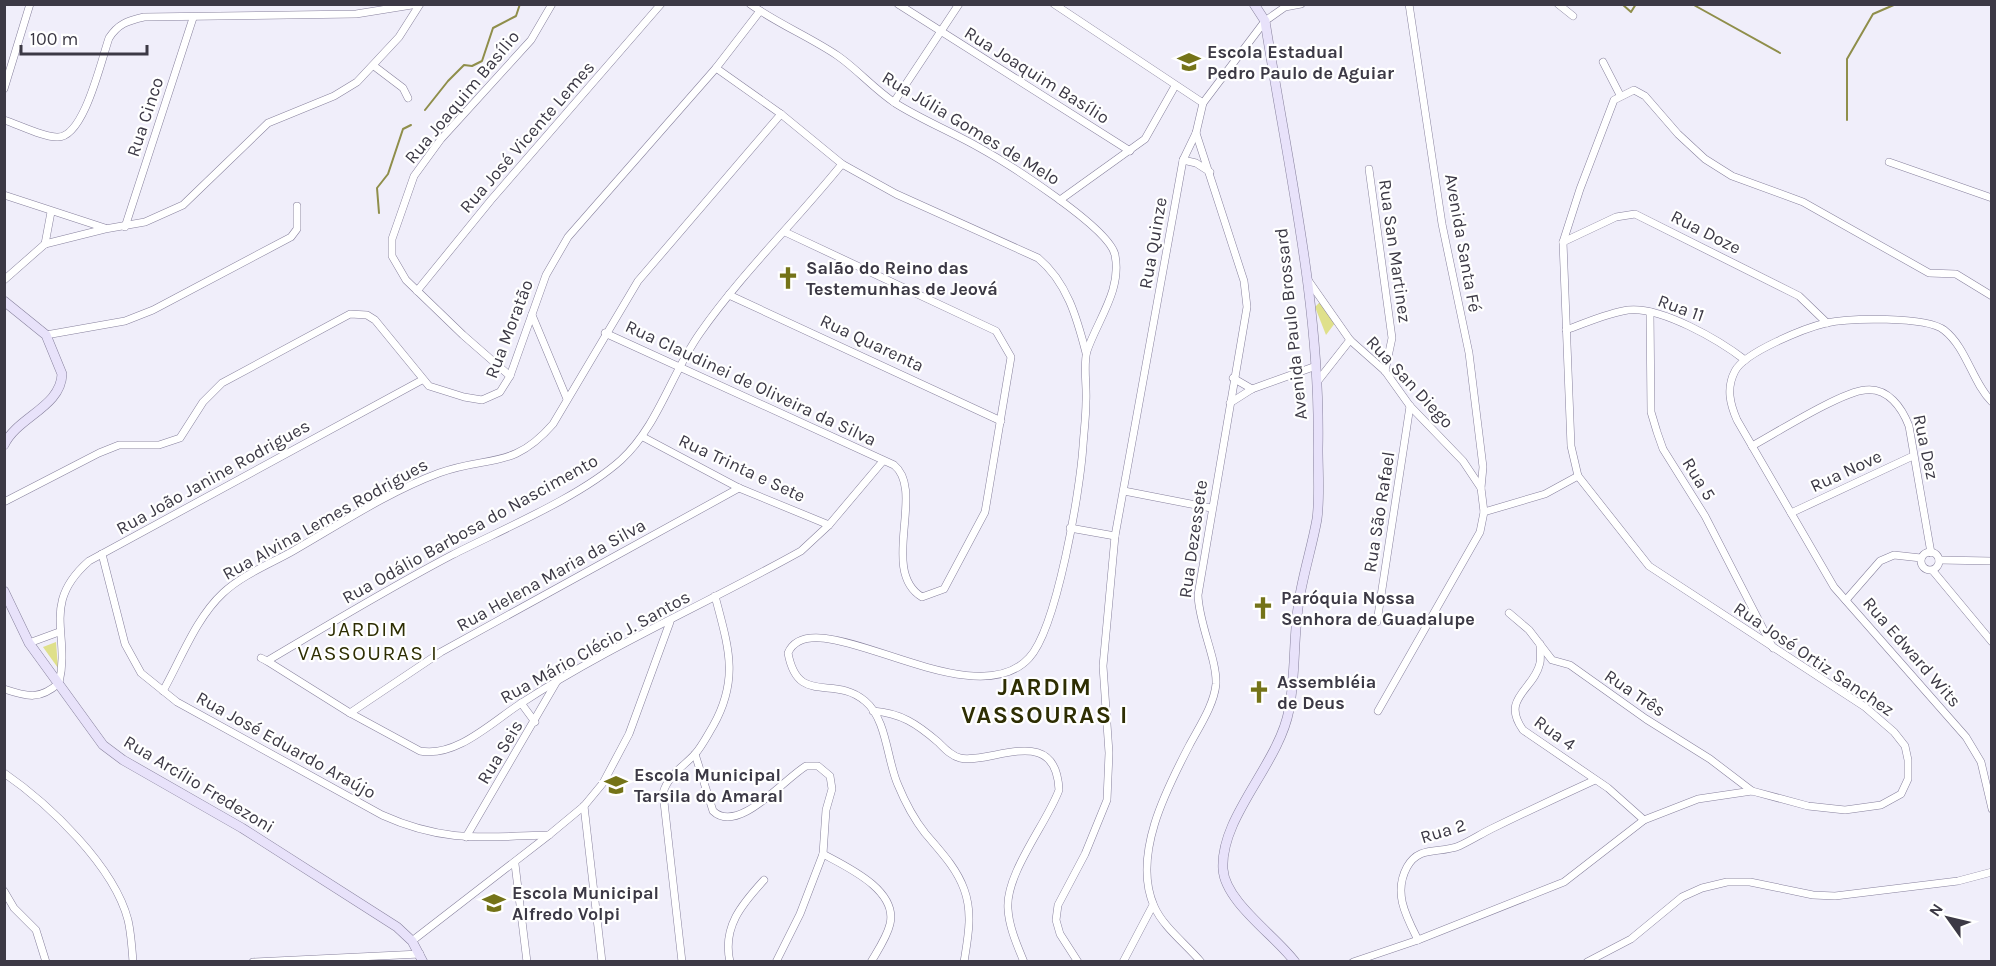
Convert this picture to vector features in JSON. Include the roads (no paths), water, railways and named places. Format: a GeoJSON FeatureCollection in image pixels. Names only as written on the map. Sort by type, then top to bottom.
{"type":"FeatureCollection","features":[{"type":"Feature","properties":{"kind":"main road","name":"Avenida Paulo Brossard"},"geometry":{"type":"LineString","coordinates":[[1254,4],[1265,21],[1306,276],[1317,382],[1317,517],[1298,603],[1289,712],[1273,754],[1227,836],[1223,855],[1223,873],[1233,894],[1295,962]]}},
{"type":"Feature","properties":{"kind":"main road"},"geometry":{"type":"LineString","coordinates":[[4,301],[46,335],[59,361],[62,380],[53,397],[6,441]]}},
{"type":"Feature","properties":{"kind":"main road","name":"Rua Arcílio Fredezoni"},"geometry":{"type":"LineString","coordinates":[[4,591],[29,643],[90,728],[110,750],[242,828],[377,914],[412,941],[422,958]]}},
{"type":"Feature","properties":{"kind":"street"},"geometry":{"type":"LineString","coordinates":[[26,4],[27,16]]}},
{"type":"Feature","properties":{"kind":"street"},"geometry":{"type":"LineString","coordinates":[[4,89],[30,4]]}},
{"type":"Feature","properties":{"kind":"street"},"geometry":{"type":"LineString","coordinates":[[4,120],[57,137],[69,134],[80,122],[109,38],[116,27],[128,20],[144,17],[356,14],[419,4]]}},
{"type":"Feature","properties":{"kind":"street"},"geometry":{"type":"LineString","coordinates":[[4,280],[45,244],[105,229],[125,227],[161,216],[183,205],[268,123],[283,114],[334,96],[357,82],[399,37],[419,4]]}},
{"type":"Feature","properties":{"kind":"street","name":"Rua Joaquim Basílio"},"geometry":{"type":"LineString","coordinates":[[510,376],[463,335],[417,291],[397,268],[392,248],[394,226],[414,176],[441,139],[531,40],[552,4]]}},
{"type":"Feature","properties":{"kind":"street","name":"Rua José Vicente Lemes"},"geometry":{"type":"LineString","coordinates":[[417,291],[491,200],[661,4]]}},
{"type":"Feature","properties":{"kind":"street","name":"Rua Júlia Gomes de Melo"},"geometry":{"type":"LineString","coordinates":[[750,4],[840,57],[894,102],[981,148],[1060,200],[1108,238],[1116,257],[1117,273],[1108,303],[1086,353],[1082,463],[1070,528],[1046,630],[1028,659],[999,675],[977,678],[924,668],[844,640],[824,636],[809,636],[793,642],[788,653],[790,665],[798,681],[854,695],[865,701],[873,711]]}},
{"type":"Feature","properties":{"kind":"street","name":"Rua Joaquim Basílio"},"geometry":{"type":"LineString","coordinates":[[898,4],[1130,151]]}},
{"type":"Feature","properties":{"kind":"street"},"geometry":{"type":"LineString","coordinates":[[894,102],[909,84],[940,31],[959,4]]}},
{"type":"Feature","properties":{"kind":"street"},"geometry":{"type":"LineString","coordinates":[[1054,4],[1203,104]]}},
{"type":"Feature","properties":{"kind":"street"},"geometry":{"type":"LineString","coordinates":[[1265,21],[1285,8],[1301,4]]}},
{"type":"Feature","properties":{"kind":"street","name":"Avenida Santa Fé"},"geometry":{"type":"LineString","coordinates":[[1409,4],[1442,225],[1469,353],[1483,467],[1481,488]]}},
{"type":"Feature","properties":{"kind":"street"},"geometry":{"type":"LineString","coordinates":[[1558,4],[1573,16]]}},
{"type":"Feature","properties":{"kind":"street","name":"Rua Moratão"},"geometry":{"type":"LineString","coordinates":[[4,502],[119,445],[159,445],[180,438],[203,402],[222,383],[351,314],[367,315],[375,320],[422,380],[446,392],[482,399],[500,392],[510,376],[546,275],[568,237],[716,68],[760,11]]}},
{"type":"Feature","properties":{"kind":"street","name":"Rua Cinco"},"geometry":{"type":"LineString","coordinates":[[125,227],[193,18]]}},
{"type":"Feature","properties":{"kind":"street","name":"Rua Quinze"},"geometry":{"type":"LineString","coordinates":[[1078,962],[1060,934],[1056,920],[1058,905],[1085,854],[1107,800],[1109,753],[1103,666],[1115,536],[1183,160],[1196,133],[1203,104],[1265,21]]}},
{"type":"Feature","properties":{"kind":"street"},"geometry":{"type":"LineString","coordinates":[[1603,62],[1620,95],[1634,90],[1645,96],[1698,153],[1732,176],[1803,202],[1929,273],[1956,274],[1992,296]]}},
{"type":"Feature","properties":{"kind":"street"},"geometry":{"type":"LineString","coordinates":[[374,66],[403,88],[408,98]]}},
{"type":"Feature","properties":{"kind":"street"},"geometry":{"type":"LineString","coordinates":[[716,68],[781,114],[842,164],[896,194],[1038,258],[1052,269],[1066,294],[1086,353]]}},
{"type":"Feature","properties":{"kind":"street"},"geometry":{"type":"LineString","coordinates":[[1060,200],[1145,139],[1175,86]]}},
{"type":"Feature","properties":{"kind":"street","name":"Rua José Ortiz Sanchez"},"geometry":{"type":"LineString","coordinates":[[1353,962],[1418,940],[1564,882],[1644,820],[1698,799],[1752,791],[1808,806],[1863,809],[1881,805],[1901,794],[1908,779],[1905,746],[1894,732],[1865,707],[1649,567],[1578,476],[1571,446],[1563,242],[1610,109],[1620,95]]}},
{"type":"Feature","properties":{"kind":"street","name":"Rua Alvina Lemes Rodrigues"},"geometry":{"type":"LineString","coordinates":[[163,691],[198,627],[224,592],[370,507],[429,478],[449,470],[505,460],[527,449],[552,424],[638,281],[668,242],[781,114]]}},
{"type":"Feature","properties":{"kind":"street","name":"Rua Dezessete"},"geometry":{"type":"LineString","coordinates":[[1196,133],[1244,281],[1247,307],[1211,508],[1198,602],[1216,684],[1206,713],[1156,815],[1149,853],[1149,885],[1153,904],[1159,915],[1201,962]]}},
{"type":"Feature","properties":{"kind":"street"},"geometry":{"type":"LineString","coordinates":[[1183,160],[1196,163],[1210,172]]}},
{"type":"Feature","properties":{"kind":"street"},"geometry":{"type":"LineString","coordinates":[[1889,162],[1992,198]]}},
{"type":"Feature","properties":{"kind":"street","name":"Rua Odálio Barbosa do Nascimento"},"geometry":{"type":"LineString","coordinates":[[264,660],[421,571],[599,477],[619,461],[643,436],[678,367],[714,313],[842,164]]}},
{"type":"Feature","properties":{"kind":"street","name":"Rua San Martinez"},"geometry":{"type":"LineString","coordinates":[[1369,170],[1392,338],[1385,371]]}},
{"type":"Feature","properties":{"kind":"street"},"geometry":{"type":"LineString","coordinates":[[4,195],[105,229]]}},
{"type":"Feature","properties":{"kind":"street"},"geometry":{"type":"LineString","coordinates":[[46,335],[125,321],[204,285],[291,237],[297,229],[297,206]]}},
{"type":"Feature","properties":{"kind":"street"},"geometry":{"type":"LineString","coordinates":[[45,244],[51,212]]}},
{"type":"Feature","properties":{"kind":"street","name":"Rua Doze"},"geometry":{"type":"LineString","coordinates":[[1563,242],[1616,217],[1635,214],[1798,296],[1827,323]]}},
{"type":"Feature","properties":{"kind":"street"},"geometry":{"type":"LineString","coordinates":[[785,232],[996,331],[1011,357],[986,512],[950,581],[944,589],[936,593],[922,597],[911,591],[904,575],[904,514],[907,496],[899,469],[884,461]]}},
{"type":"Feature","properties":{"kind":"street","name":"Rua San Diego"},"geometry":{"type":"LineString","coordinates":[[1306,276],[1350,340],[1385,371],[1410,406],[1463,461],[1481,488],[1484,512]]}},
{"type":"Feature","properties":{"kind":"street","name":"Rua Quarenta"},"geometry":{"type":"LineString","coordinates":[[729,295],[1001,421]]}},
{"type":"Feature","properties":{"kind":"street","name":"Rua 11"},"geometry":{"type":"LineString","coordinates":[[1566,330],[1629,310],[1650,312],[1709,334],[1745,360]]}},
{"type":"Feature","properties":{"kind":"street","name":"Rua 5"},"geometry":{"type":"LineString","coordinates":[[1650,312],[1651,412],[1663,449],[1705,516],[1773,648]]}},
{"type":"Feature","properties":{"kind":"street"},"geometry":{"type":"LineString","coordinates":[[532,315],[567,399]]}},
{"type":"Feature","properties":{"kind":"street"},"geometry":{"type":"LineString","coordinates":[[1846,600],[1833,587],[1752,446],[1730,403],[1735,371],[1745,360],[1827,323],[1877,318],[1929,324],[1943,330],[1972,367],[1992,402]]}},
{"type":"Feature","properties":{"kind":"street","name":"Rua Claudinei de Oliveira da Silva"},"geometry":{"type":"LineString","coordinates":[[605,333],[884,461]]}},
{"type":"Feature","properties":{"kind":"street"},"geometry":{"type":"LineString","coordinates":[[1317,382],[1350,340]]}},
{"type":"Feature","properties":{"kind":"street"},"geometry":{"type":"LineString","coordinates":[[1230,403],[1252,389],[1316,366]]}},
{"type":"Feature","properties":{"kind":"street"},"geometry":{"type":"LineString","coordinates":[[1233,378],[1252,389]]}},
{"type":"Feature","properties":{"kind":"street","name":"Rua João Janine Rodrigues"},"geometry":{"type":"LineString","coordinates":[[59,683],[62,664],[59,632],[64,595],[72,578],[89,561],[422,380]]}},
{"type":"Feature","properties":{"kind":"street","name":"Rua Dez"},"geometry":{"type":"LineString","coordinates":[[1752,446],[1845,397],[1865,390],[1877,391],[1902,408],[1909,426],[1931,553]]}},
{"type":"Feature","properties":{"kind":"street","name":"Rua São Rafael"},"geometry":{"type":"LineString","coordinates":[[1377,622],[1410,406]]}},
{"type":"Feature","properties":{"kind":"street","name":"Rua Trinta e Sete"},"geometry":{"type":"LineString","coordinates":[[643,436],[739,488],[829,525]]}},
{"type":"Feature","properties":{"kind":"street","name":"Rua Nove"},"geometry":{"type":"LineString","coordinates":[[1791,513],[1913,456]]}},
{"type":"Feature","properties":{"kind":"street","name":"Rua Mário Clécio J. Santos"},"geometry":{"type":"LineString","coordinates":[[264,660],[350,713],[420,751],[431,753],[448,748],[475,735],[557,681],[801,551],[829,525],[884,461]]}},
{"type":"Feature","properties":{"kind":"street"},"geometry":{"type":"LineString","coordinates":[[1378,711],[1480,532],[1484,512],[1545,494],[1578,476]]}},
{"type":"Feature","properties":{"kind":"street","name":"Rua Helena Maria da Silva"},"geometry":{"type":"LineString","coordinates":[[350,713],[441,652],[739,488]]}},
{"type":"Feature","properties":{"kind":"street"},"geometry":{"type":"LineString","coordinates":[[1124,492],[1211,508]]}},
{"type":"Feature","properties":{"kind":"street"},"geometry":{"type":"LineString","coordinates":[[1070,528],[1115,536]]}},
{"type":"Feature","properties":{"kind":"street"},"geometry":{"type":"LineString","coordinates":[[1992,561],[1939,560],[1931,553],[1924,554],[1921,558],[1926,567],[1933,570],[1992,642]]}},
{"type":"Feature","properties":{"kind":"street","name":"Rua José Eduardo Araújo"},"geometry":{"type":"LineString","coordinates":[[102,554],[130,657],[141,673],[177,702],[382,816],[428,833],[466,837],[549,835]]}},
{"type":"Feature","properties":{"kind":"street","name":"Rua Edward Wits"},"geometry":{"type":"LineString","coordinates":[[1921,558],[1894,555],[1880,561],[1846,600],[1966,737],[1981,762],[1992,809]]}},
{"type":"Feature","properties":{"kind":"street"},"geometry":{"type":"LineString","coordinates":[[1933,570],[1938,566],[1939,560]]}},
{"type":"Feature","properties":{"kind":"street"},"geometry":{"type":"LineString","coordinates":[[682,962],[662,800],[666,784],[671,776],[695,754],[717,719],[730,684],[730,654],[715,596]]}},
{"type":"Feature","properties":{"kind":"street","name":"Rua Três"},"geometry":{"type":"LineString","coordinates":[[1509,613],[1529,630],[1552,660],[1570,665],[1646,719],[1710,759],[1752,791]]}},
{"type":"Feature","properties":{"kind":"street"},"geometry":{"type":"LineString","coordinates":[[412,941],[515,864],[584,806],[603,783],[629,734],[670,622]]}},
{"type":"Feature","properties":{"kind":"street"},"geometry":{"type":"LineString","coordinates":[[29,643],[59,632]]}},
{"type":"Feature","properties":{"kind":"street","name":"Rua 4"},"geometry":{"type":"LineString","coordinates":[[1540,644],[1540,664],[1519,696],[1514,710],[1516,720],[1523,730],[1595,780],[1644,820]]}},
{"type":"Feature","properties":{"kind":"street","name":"Rua Seis"},"geometry":{"type":"LineString","coordinates":[[466,837],[536,722],[557,681]]}},
{"type":"Feature","properties":{"kind":"street"},"geometry":{"type":"LineString","coordinates":[[4,689],[33,698],[44,695],[59,683]]}},
{"type":"Feature","properties":{"kind":"street"},"geometry":{"type":"LineString","coordinates":[[521,703],[536,722]]}},
{"type":"Feature","properties":{"kind":"street"},"geometry":{"type":"LineString","coordinates":[[964,962],[969,927],[969,907],[964,889],[955,870],[912,813],[897,784],[873,711],[908,718],[950,753],[960,758],[1027,751],[1045,758],[1054,768],[1059,779],[1059,790],[1025,855],[1009,893],[1007,906],[1014,937],[1024,962]]}},
{"type":"Feature","properties":{"kind":"street"},"geometry":{"type":"LineString","coordinates":[[695,754],[713,811],[721,817],[731,818],[750,810],[806,766],[818,766],[830,776],[832,789],[826,810],[823,854],[801,914],[776,962]]}},
{"type":"Feature","properties":{"kind":"street"},"geometry":{"type":"LineString","coordinates":[[4,773],[41,800],[68,827],[105,873],[119,895],[128,919],[133,962]]}},
{"type":"Feature","properties":{"kind":"street","name":"Rua 2"},"geometry":{"type":"LineString","coordinates":[[1418,940],[1403,912],[1401,899],[1401,885],[1407,867],[1415,857],[1423,851],[1459,846],[1595,780]]}},
{"type":"Feature","properties":{"kind":"street"},"geometry":{"type":"LineString","coordinates":[[584,806],[602,962]]}},
{"type":"Feature","properties":{"kind":"street"},"geometry":{"type":"LineString","coordinates":[[823,854],[845,865],[880,891],[888,902],[890,923],[872,962]]}},
{"type":"Feature","properties":{"kind":"street"},"geometry":{"type":"LineString","coordinates":[[515,864],[526,962]]}},
{"type":"Feature","properties":{"kind":"street"},"geometry":{"type":"LineString","coordinates":[[1587,962],[1631,939],[1682,897],[1702,888],[1727,882],[1750,882],[1835,896],[1958,881],[1992,872]]}},
{"type":"Feature","properties":{"kind":"street"},"geometry":{"type":"LineString","coordinates":[[730,962],[727,948],[728,931],[736,914],[764,880]]}},
{"type":"Feature","properties":{"kind":"street"},"geometry":{"type":"LineString","coordinates":[[4,891],[14,908],[36,930],[46,962]]}},
{"type":"Feature","properties":{"kind":"street"},"geometry":{"type":"LineString","coordinates":[[1123,962],[1153,904]]}},
{"type":"Feature","properties":{"kind":"street"},"geometry":{"type":"LineString","coordinates":[[4,906],[14,908]]}},
{"type":"Feature","properties":{"kind":"street"},"geometry":{"type":"LineString","coordinates":[[253,962],[422,958]]}},
{"type":"Feature","properties":{"kind":"waterway"},"geometry":{"type":"LineString","coordinates":[[425,110],[464,65],[472,66],[482,61],[493,28],[516,16],[520,4]]}},
{"type":"Feature","properties":{"kind":"waterway"},"geometry":{"type":"LineString","coordinates":[[1622,4],[1631,12],[1636,4]]}},
{"type":"Feature","properties":{"kind":"waterway"},"geometry":{"type":"LineString","coordinates":[[1692,4],[1780,53]]}},
{"type":"Feature","properties":{"kind":"waterway"},"geometry":{"type":"LineString","coordinates":[[1847,120],[1847,59],[1873,14],[1896,4]]}},
{"type":"Feature","properties":{"kind":"waterway"},"geometry":{"type":"LineString","coordinates":[[379,213],[377,188],[388,174],[403,129],[411,125]]}},
{"type":"Feature","properties":{"kind":"place","name":"Escola Estadual Pedro Paulo de Aguiar"},"geometry":{"type":"Point","coordinates":[1189,62]}},
{"type":"Feature","properties":{"kind":"place","name":"Salão do Reino das Testemunhas de Jeová"},"geometry":{"type":"Point","coordinates":[788,278]}},
{"type":"Feature","properties":{"kind":"place","name":"Paróquia Nossa Senhora de Guadalupe"},"geometry":{"type":"Point","coordinates":[1263,608]}},
{"type":"Feature","properties":{"kind":"place","name":"Assembléia de Deus"},"geometry":{"type":"Point","coordinates":[1259,692]}},
{"type":"Feature","properties":{"kind":"place","name":"Escola Municipal Tarsila do Amaral"},"geometry":{"type":"Point","coordinates":[616,785]}},
{"type":"Feature","properties":{"kind":"place","name":"Escola Municipal Alfredo Volpi"},"geometry":{"type":"Point","coordinates":[494,903]}},
{"type":"Feature","properties":{"kind":"district","name":"JARDIM VASSOURAS I"},"geometry":{"type":"Point","coordinates":[368,641]}},
{"type":"Feature","properties":{"kind":"district","name":"JARDIM VASSOURAS I"},"geometry":{"type":"Point","coordinates":[1045,701]}}]}
